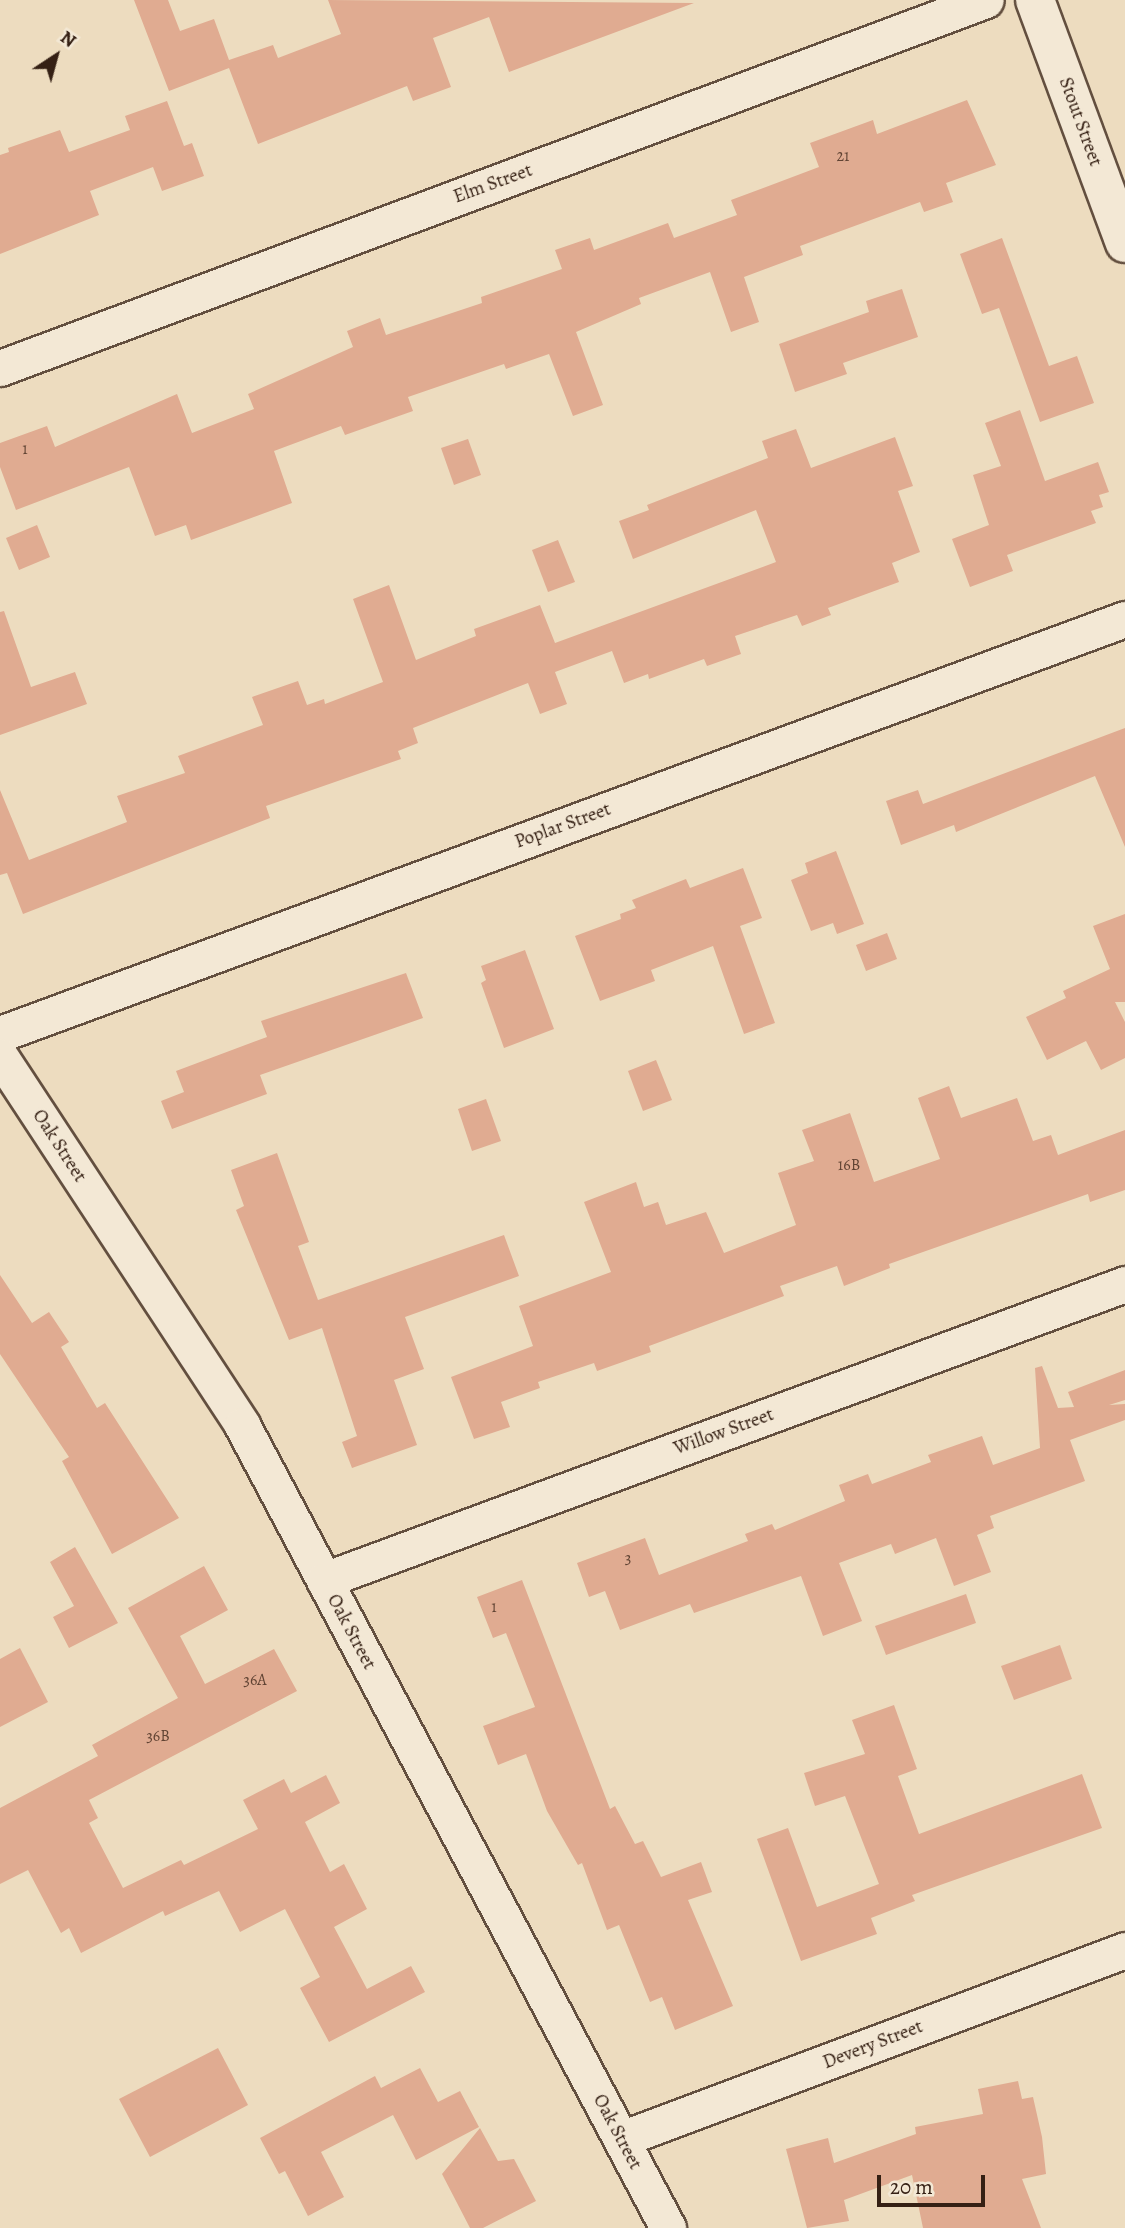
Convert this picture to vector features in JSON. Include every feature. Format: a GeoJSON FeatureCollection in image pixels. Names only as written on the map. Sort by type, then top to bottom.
{"type":"FeatureCollection","features":[{"type":"Feature","properties":{"kind":"street","name":"Elm Street"},"geometry":{"type":"LineString","coordinates":[[0,368],[986,0]]}},
{"type":"Feature","properties":{"kind":"street","name":"Stout Street"},"geometry":{"type":"LineString","coordinates":[[1035,0],[1125,243]]}},
{"type":"Feature","properties":{"kind":"street","name":"Poplar Street"},"geometry":{"type":"LineString","coordinates":[[0,1034],[1125,619]]}},
{"type":"Feature","properties":{"kind":"street","name":"Oak Street"},"geometry":{"type":"LineString","coordinates":[[0,1056],[242,1425],[667,2228]]}},
{"type":"Feature","properties":{"kind":"street","name":"Willow Street"},"geometry":{"type":"LineString","coordinates":[[324,1580],[1125,1284]]}},
{"type":"Feature","properties":{"kind":"street","name":"Devery Street"},"geometry":{"type":"LineString","coordinates":[[621,2139],[1125,1950]]}},
{"type":"Feature","properties":{"kind":"building"},"geometry":{"type":"Polygon","coordinates":[[[134,0],[168,0],[180,31],[214,19],[229,60],[273,45],[278,58],[341,34],[328,0],[694,3],[509,72],[489,17],[433,38],[451,87],[413,101],[407,86],[258,144],[229,68],[169,91],[134,0]]]}},
{"type":"Feature","properties":{"kind":"building"},"geometry":{"type":"Polygon","coordinates":[[[967,100],[996,165],[946,183],[953,202],[924,212],[920,202],[800,246],[803,255],[744,277],[759,322],[731,332],[710,272],[639,298],[641,304],[576,332],[603,405],[573,416],[549,354],[506,369],[504,364],[408,397],[413,411],[345,435],[341,426],[274,451],[292,503],[191,540],[186,525],[155,536],[129,467],[16,510],[0,467],[0,443],[47,426],[55,447],[177,394],[192,433],[254,409],[248,394],[353,347],[347,331],[380,318],[386,335],[482,303],[481,297],[562,269],[555,250],[590,238],[594,250],[668,223],[674,238],[737,215],[731,200],[819,167],[810,143],[873,120],[877,134],[967,100]]]}},
{"type":"Feature","properties":{"kind":"building"},"geometry":{"type":"Polygon","coordinates":[[[167,101],[184,146],[192,143],[204,176],[162,191],[153,167],[90,191],[99,215],[0,254],[0,155],[9,152],[8,148],[60,130],[69,152],[130,130],[125,116],[167,101]]]}},
{"type":"Feature","properties":{"kind":"building"},"geometry":{"type":"Polygon","coordinates":[[[1002,238],[1049,366],[1077,356],[1094,403],[1040,422],[999,308],[982,314],[960,254],[1002,238]]]}},
{"type":"Feature","properties":{"kind":"building"},"geometry":{"type":"Polygon","coordinates":[[[902,289],[918,337],[843,363],[847,374],[795,392],[779,344],[869,312],[866,301],[902,289]]]}},
{"type":"Feature","properties":{"kind":"building"},"geometry":{"type":"Polygon","coordinates":[[[1020,410],[1045,481],[1098,462],[1109,492],[1099,495],[1103,507],[1091,511],[1096,523],[1007,555],[1013,571],[970,587],[952,539],[989,525],[973,475],[1001,466],[985,423],[1020,410]]]}},
{"type":"Feature","properties":{"kind":"building"},"geometry":{"type":"Polygon","coordinates":[[[796,429],[811,468],[895,437],[913,486],[898,491],[920,552],[892,563],[899,582],[828,608],[831,615],[802,626],[797,615],[735,636],[741,654],[707,666],[704,659],[649,679],[648,674],[624,683],[612,651],[555,672],[567,704],[540,714],[528,683],[413,728],[418,743],[398,751],[401,759],[266,806],[270,818],[23,914],[7,873],[0,875],[0,790],[29,860],[127,822],[117,796],[185,773],[178,756],[263,725],[252,697],[298,681],[307,705],[324,699],[325,704],[383,682],[353,599],[389,585],[416,660],[476,636],[474,629],[540,605],[555,643],[776,562],[756,510],[633,559],[619,521],[649,510],[647,505],[768,458],[762,441],[796,429]]]}},
{"type":"Feature","properties":{"kind":"building"},"geometry":{"type":"Polygon","coordinates":[[[468,439],[481,475],[454,485],[441,448],[468,439]]]}},
{"type":"Feature","properties":{"kind":"building"},"geometry":{"type":"Polygon","coordinates":[[[37,525],[50,557],[19,570],[6,538],[37,525]]]}},
{"type":"Feature","properties":{"kind":"building"},"geometry":{"type":"Polygon","coordinates":[[[558,540],[575,582],[548,592],[532,550],[558,540]]]}},
{"type":"Feature","properties":{"kind":"building"},"geometry":{"type":"Polygon","coordinates":[[[4,611],[31,687],[75,672],[87,704],[0,735],[0,612],[4,611]]]}},
{"type":"Feature","properties":{"kind":"building"},"geometry":{"type":"Polygon","coordinates":[[[1125,728],[1125,847],[1095,776],[956,832],[954,825],[901,845],[886,801],[918,790],[923,804],[1125,728]]]}},
{"type":"Feature","properties":{"kind":"building"},"geometry":{"type":"Polygon","coordinates":[[[836,851],[864,924],[837,934],[833,923],[811,931],[791,880],[808,873],[805,863],[836,851]]]}},
{"type":"Feature","properties":{"kind":"building"},"geometry":{"type":"Polygon","coordinates":[[[743,868],[762,918],[740,926],[775,1023],[744,1034],[713,946],[651,970],[655,981],[600,1001],[575,936],[621,919],[620,914],[636,908],[632,900],[686,879],[690,888],[743,868]]]}},
{"type":"Feature","properties":{"kind":"building"},"geometry":{"type":"Polygon","coordinates":[[[1125,914],[1125,1002],[1115,1002],[1125,1022],[1125,1058],[1101,1070],[1086,1041],[1047,1060],[1026,1017],[1066,998],[1063,991],[1110,969],[1093,926],[1125,914]]]}},
{"type":"Feature","properties":{"kind":"building"},"geometry":{"type":"Polygon","coordinates":[[[887,933],[897,959],[866,971],[856,945],[887,933]]]}},
{"type":"Feature","properties":{"kind":"building"},"geometry":{"type":"Polygon","coordinates":[[[525,950],[554,1029],[504,1048],[481,983],[486,980],[481,966],[525,950]]]}},
{"type":"Feature","properties":{"kind":"building"},"geometry":{"type":"Polygon","coordinates":[[[406,973],[423,1018],[260,1075],[267,1094],[172,1129],[161,1101],[184,1092],[176,1071],[267,1037],[261,1021],[406,973]]]}},
{"type":"Feature","properties":{"kind":"building"},"geometry":{"type":"Polygon","coordinates":[[[656,1060],[672,1100],[643,1111],[628,1071],[656,1060]]]}},
{"type":"Feature","properties":{"kind":"building"},"geometry":{"type":"Polygon","coordinates":[[[949,1086],[961,1118],[1017,1098],[1033,1141],[1051,1135],[1058,1155],[1125,1130],[1125,1190],[1090,1202],[1088,1194],[889,1264],[890,1268],[844,1286],[837,1266],[780,1286],[784,1296],[649,1346],[651,1352],[597,1371],[594,1363],[538,1382],[540,1388],[501,1402],[510,1427],[474,1439],[451,1377],[533,1346],[519,1306],[611,1272],[584,1202],[636,1182],[644,1207],[658,1202],[666,1225],[706,1212],[724,1253],[796,1225],[778,1173],[814,1161],[802,1130],[850,1113],[874,1182],[940,1159],[918,1098],[949,1086]]]}},
{"type":"Feature","properties":{"kind":"building"},"geometry":{"type":"Polygon","coordinates":[[[486,1099],[501,1141],[472,1151],[458,1109],[486,1099]]]}},
{"type":"Feature","properties":{"kind":"building"},"geometry":{"type":"Polygon","coordinates":[[[277,1153],[309,1242],[298,1246],[318,1300],[504,1235],[519,1276],[405,1317],[424,1369],[394,1380],[417,1445],[352,1468],[342,1442],[357,1436],[322,1328],[289,1340],[236,1210],[244,1206],[231,1170],[277,1153]]]}},
{"type":"Feature","properties":{"kind":"building"},"geometry":{"type":"Polygon","coordinates":[[[0,1275],[32,1323],[49,1312],[69,1342],[61,1347],[97,1408],[105,1403],[179,1518],[112,1554],[62,1461],[69,1457],[0,1354],[0,1275]]]}},
{"type":"Feature","properties":{"kind":"building"},"geometry":{"type":"Polygon","coordinates":[[[1042,1366],[1058,1408],[1074,1407],[1068,1392],[1125,1370],[1125,1400],[1109,1405],[1125,1404],[1125,1420],[1070,1440],[1085,1481],[990,1516],[994,1528],[977,1535],[991,1572],[954,1586],[936,1538],[895,1554],[891,1544],[839,1563],[862,1621],[823,1636],[801,1576],[694,1613],[690,1604],[620,1630],[605,1591],[589,1597],[577,1563],[645,1538],[659,1575],[748,1541],[745,1534],[772,1524],[775,1530],[845,1501],[839,1485],[868,1474],[872,1484],[931,1462],[928,1455],[982,1436],[993,1465],[1040,1448],[1035,1368],[1042,1366]]]}},
{"type":"Feature","properties":{"kind":"building"},"geometry":{"type":"Polygon","coordinates":[[[75,1547],[118,1623],[69,1648],[53,1617],[74,1606],[50,1562],[75,1547]]]}},
{"type":"Feature","properties":{"kind":"building"},"geometry":{"type":"Polygon","coordinates":[[[204,1566],[228,1610],[180,1636],[205,1684],[274,1649],[297,1691],[89,1800],[98,1818],[89,1823],[123,1888],[181,1860],[184,1865],[258,1829],[243,1800],[284,1779],[291,1793],[326,1775],[340,1803],[305,1822],[330,1872],[344,1864],[367,1909],[334,1927],[367,1989],[411,1966],[425,1992],[329,2042],[300,1988],[320,1977],[285,1909],[240,1932],[219,1891],[165,1916],[163,1911],[81,1953],[69,1928],[61,1933],[28,1870],[0,1884],[0,1808],[98,1756],[92,1745],[178,1698],[128,1608],[204,1566]]]}},
{"type":"Feature","properties":{"kind":"building"},"geometry":{"type":"Polygon","coordinates":[[[522,1580],[610,1809],[615,1806],[635,1844],[643,1841],[661,1877],[701,1862],[712,1892],[688,1900],[733,2006],[675,2030],[662,1997],[650,2002],[619,1925],[607,1930],[582,1863],[578,1865],[547,1811],[526,1754],[498,1765],[483,1726],[535,1707],[506,1633],[493,1638],[477,1597],[522,1580]]]}},
{"type":"Feature","properties":{"kind":"building"},"geometry":{"type":"Polygon","coordinates":[[[966,1594],[976,1623],[886,1655],[875,1626],[966,1594]]]}},
{"type":"Feature","properties":{"kind":"building"},"geometry":{"type":"Polygon","coordinates":[[[1060,1645],[1072,1679],[1014,1700],[1001,1666],[1060,1645]]]}},
{"type":"Feature","properties":{"kind":"building"},"geometry":{"type":"Polygon","coordinates":[[[20,1648],[48,1702],[0,1727],[0,1659],[20,1648]]]}},
{"type":"Feature","properties":{"kind":"building"},"geometry":{"type":"Polygon","coordinates":[[[894,1705],[917,1769],[898,1776],[919,1834],[1082,1774],[1102,1828],[912,1895],[915,1901],[871,1918],[877,1934],[801,1961],[757,1839],[788,1828],[817,1907],[879,1884],[845,1796],[815,1806],[804,1773],[865,1754],[852,1720],[894,1705]]]}},
{"type":"Feature","properties":{"kind":"building"},"geometry":{"type":"Polygon","coordinates":[[[218,2048],[248,2105],[150,2157],[119,2099],[218,2048]]]}},
{"type":"Feature","properties":{"kind":"building"},"geometry":{"type":"Polygon","coordinates":[[[420,2068],[438,2102],[460,2091],[479,2127],[416,2160],[393,2115],[321,2152],[344,2197],[308,2216],[285,2171],[279,2174],[260,2138],[375,2076],[381,2088],[420,2068]]]}},
{"type":"Feature","properties":{"kind":"building"},"geometry":{"type":"Polygon","coordinates":[[[1018,2081],[1022,2099],[1033,2097],[1042,2137],[1046,2174],[1022,2179],[1041,2228],[923,2228],[912,2175],[844,2200],[849,2221],[807,2228],[786,2149],[828,2138],[834,2163],[916,2134],[915,2127],[983,2114],[978,2089],[1018,2081]]]}},
{"type":"Feature","properties":{"kind":"building"},"geometry":{"type":"Polygon","coordinates":[[[480,2128],[498,2161],[514,2159],[536,2201],[483,2228],[470,2228],[442,2174],[480,2128]]]}}]}
